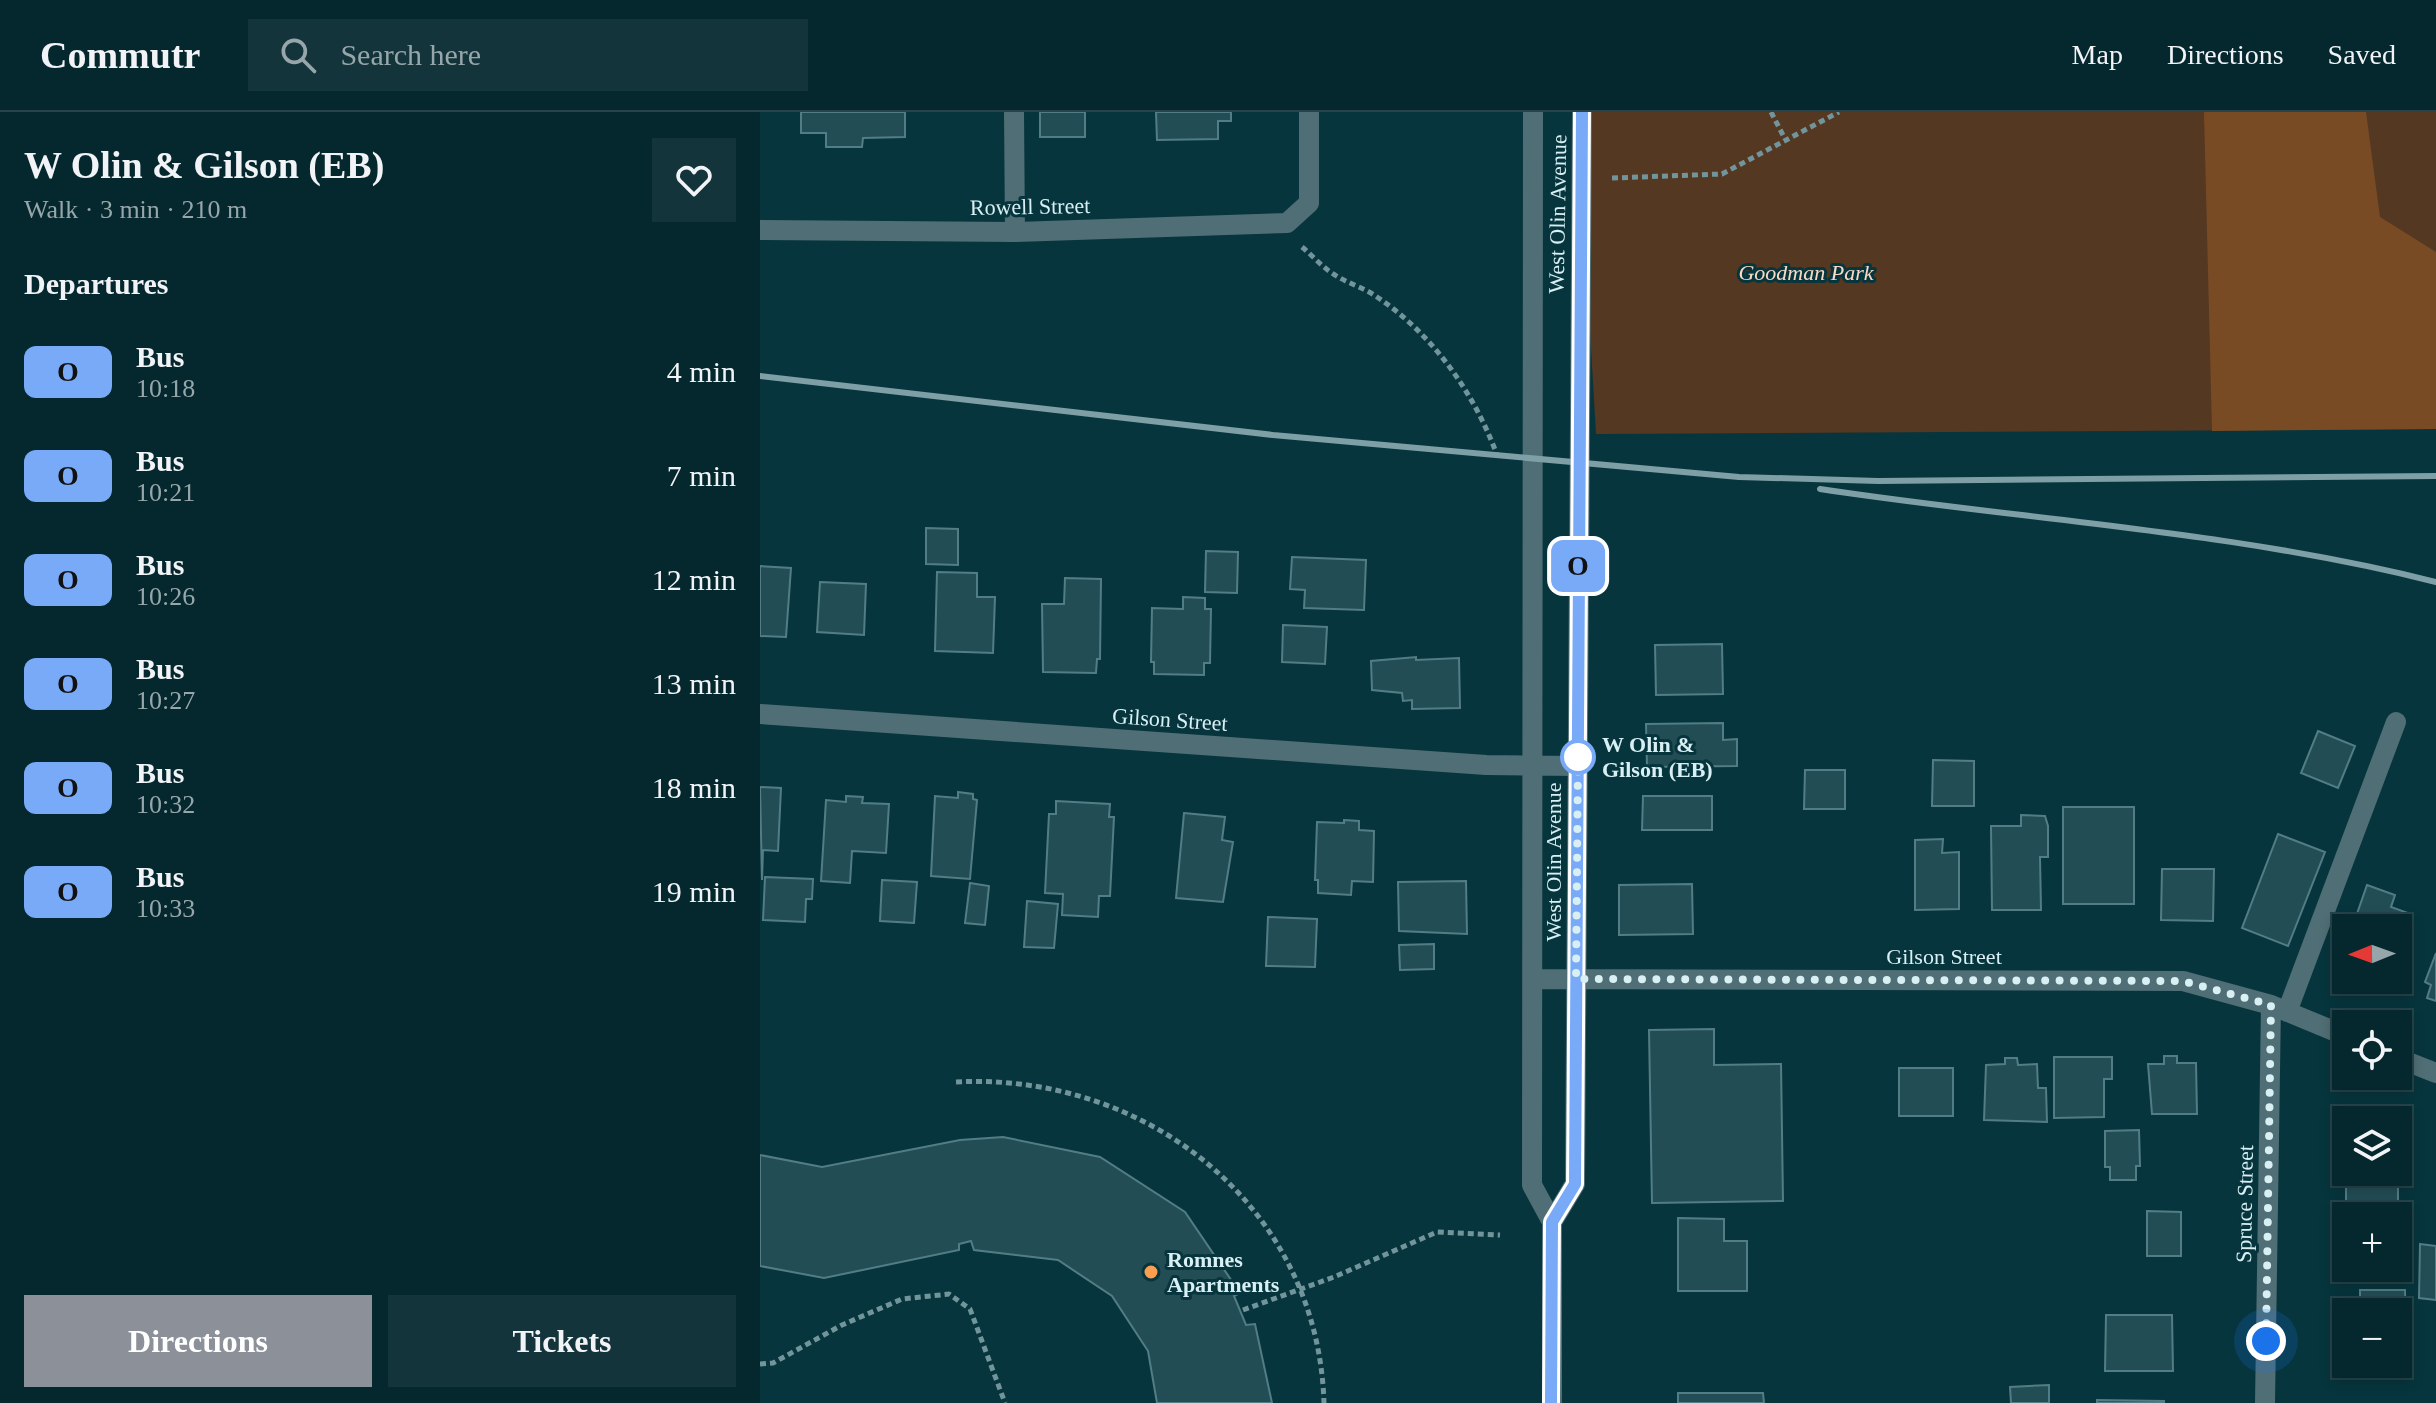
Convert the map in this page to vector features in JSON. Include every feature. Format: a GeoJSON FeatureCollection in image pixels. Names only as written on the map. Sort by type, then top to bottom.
{"type":"FeatureCollection","features":[{"type":"Feature","properties":{"kind":"street"},"geometry":{"type":"LineString","coordinates":[[1014,112],[1015,232]]}},
{"type":"Feature","properties":{"kind":"street","name":"Rowell Street"},"geometry":{"type":"LineString","coordinates":[[760,230],[1015,232],[1287,223],[1309,203],[1309,112]]}},
{"type":"Feature","properties":{"kind":"street","name":"West Olin Avenue"},"geometry":{"type":"LineString","coordinates":[[1533,112],[1532,1185],[1552,1222],[1552,1403]]}},
{"type":"Feature","properties":{"kind":"street","name":"West Olin Avenue"},"geometry":{"type":"LineString","coordinates":[[1552,1222],[1575,1184],[1582,112]]}},
{"type":"Feature","properties":{"kind":"street","name":"Gilson Street"},"geometry":{"type":"LineString","coordinates":[[760,714],[1578,766]]}},
{"type":"Feature","properties":{"kind":"street","name":"Spruce Street"},"geometry":{"type":"LineString","coordinates":[[2265,1403],[2279,1008],[2396,722]]}},
{"type":"Feature","properties":{"kind":"street","name":"Gilson Street"},"geometry":{"type":"LineString","coordinates":[[1533,979],[2183,981],[2279,1008],[2332,1030]]}},
{"type":"Feature","properties":{"kind":"street"},"geometry":{"type":"LineString","coordinates":[[2412,1064],[2436,1073]]}},
{"type":"Feature","properties":{"kind":"path"},"geometry":{"type":"LineString","coordinates":[[1771,112],[1785,139]]}},
{"type":"Feature","properties":{"kind":"path"},"geometry":{"type":"LineString","coordinates":[[1607,178],[1722,174],[1839,112]]}},
{"type":"Feature","properties":{"kind":"path"},"geometry":{"type":"LineString","coordinates":[[1274,223],[1334,275],[1373,295],[1407,320],[1436,350],[1482,413],[1497,455]]}},
{"type":"Feature","properties":{"kind":"path"},"geometry":{"type":"LineString","coordinates":[[956,1082],[1017,1083],[1092,1098],[1127,1111],[1173,1137],[1226,1178],[1280,1250],[1298,1289],[1311,1320],[1324,1403]]}},
{"type":"Feature","properties":{"kind":"path"},"geometry":{"type":"LineString","coordinates":[[1243,1310],[1437,1232],[1500,1235]]}},
{"type":"Feature","properties":{"kind":"path"},"geometry":{"type":"LineString","coordinates":[[760,1364],[773,1363],[842,1325],[902,1299],[949,1294],[970,1309],[1005,1403]]}},
{"type":"Feature","properties":{"kind":"green space","name":"Goodman Park"},"geometry":{"type":"Polygon","coordinates":[[[1582,112],[2436,112],[2436,429],[1596,434],[1581,178],[1582,112]]]}},
{"type":"Feature","properties":{"kind":"shaded area"},"geometry":{"type":"Polygon","coordinates":[[[2204,112],[2366,112],[2380,217],[2436,252],[2436,429],[2212,431],[2204,112]]]}},
{"type":"Feature","properties":{"kind":"building"},"geometry":{"type":"Polygon","coordinates":[[[801,112],[905,112],[905,137],[863,138],[862,147],[826,147],[826,133],[801,133],[801,112]]]}},
{"type":"Feature","properties":{"kind":"building"},"geometry":{"type":"Polygon","coordinates":[[[1040,112],[1085,112],[1085,137],[1040,137],[1040,112]]]}},
{"type":"Feature","properties":{"kind":"building"},"geometry":{"type":"Polygon","coordinates":[[[1156,112],[1231,112],[1231,121],[1218,121],[1218,139],[1157,140],[1156,112]]]}},
{"type":"Feature","properties":{"kind":"building"},"geometry":{"type":"Polygon","coordinates":[[[926,528],[958,529],[958,565],[926,564],[926,528]]]}},
{"type":"Feature","properties":{"kind":"building"},"geometry":{"type":"Polygon","coordinates":[[[1206,551],[1238,552],[1237,593],[1205,592],[1206,551]]]}},
{"type":"Feature","properties":{"kind":"building"},"geometry":{"type":"Polygon","coordinates":[[[1292,557],[1366,560],[1364,610],[1304,608],[1305,590],[1290,589],[1292,557]]]}},
{"type":"Feature","properties":{"kind":"building"},"geometry":{"type":"Polygon","coordinates":[[[760,566],[791,568],[786,637],[760,636],[760,566]]]}},
{"type":"Feature","properties":{"kind":"building"},"geometry":{"type":"Polygon","coordinates":[[[937,572],[977,573],[977,597],[995,597],[993,653],[935,651],[937,572]]]}},
{"type":"Feature","properties":{"kind":"building"},"geometry":{"type":"Polygon","coordinates":[[[1065,578],[1101,579],[1100,659],[1097,659],[1096,673],[1043,672],[1042,604],[1064,604],[1065,578]]]}},
{"type":"Feature","properties":{"kind":"building"},"geometry":{"type":"Polygon","coordinates":[[[820,582],[866,584],[864,635],[817,632],[820,582]]]}},
{"type":"Feature","properties":{"kind":"building"},"geometry":{"type":"Polygon","coordinates":[[[1183,597],[1205,598],[1205,609],[1211,609],[1210,663],[1204,663],[1204,675],[1154,674],[1154,662],[1151,662],[1152,608],[1183,609],[1183,597]]]}},
{"type":"Feature","properties":{"kind":"building"},"geometry":{"type":"Polygon","coordinates":[[[1283,625],[1327,627],[1325,664],[1282,662],[1283,625]]]}},
{"type":"Feature","properties":{"kind":"building"},"geometry":{"type":"Polygon","coordinates":[[[1722,644],[1723,694],[1656,695],[1655,645],[1722,644]]]}},
{"type":"Feature","properties":{"kind":"building"},"geometry":{"type":"Polygon","coordinates":[[[1416,657],[1416,660],[1459,658],[1460,708],[1412,709],[1412,700],[1403,701],[1402,693],[1372,690],[1371,661],[1416,657]]]}},
{"type":"Feature","properties":{"kind":"building"},"geometry":{"type":"Polygon","coordinates":[[[1723,723],[1723,740],[1737,739],[1737,766],[1647,767],[1646,724],[1723,723]]]}},
{"type":"Feature","properties":{"kind":"building"},"geometry":{"type":"Polygon","coordinates":[[[2318,731],[2355,746],[2338,788],[2301,773],[2318,731]]]}},
{"type":"Feature","properties":{"kind":"building"},"geometry":{"type":"Polygon","coordinates":[[[1933,760],[1974,761],[1974,806],[1932,806],[1933,760]]]}},
{"type":"Feature","properties":{"kind":"building"},"geometry":{"type":"Polygon","coordinates":[[[1805,770],[1845,770],[1845,809],[1804,809],[1805,770]]]}},
{"type":"Feature","properties":{"kind":"building"},"geometry":{"type":"Polygon","coordinates":[[[760,787],[781,788],[778,851],[763,850],[762,880],[760,787]]]}},
{"type":"Feature","properties":{"kind":"building"},"geometry":{"type":"Polygon","coordinates":[[[958,792],[973,794],[973,799],[977,800],[970,879],[931,876],[935,796],[958,798],[958,792]]]}},
{"type":"Feature","properties":{"kind":"building"},"geometry":{"type":"Polygon","coordinates":[[[846,796],[863,797],[862,803],[889,804],[886,853],[852,851],[850,883],[821,881],[826,800],[846,802],[846,796]]]}},
{"type":"Feature","properties":{"kind":"building"},"geometry":{"type":"Polygon","coordinates":[[[1643,796],[1712,796],[1712,830],[1642,830],[1643,796]]]}},
{"type":"Feature","properties":{"kind":"building"},"geometry":{"type":"Polygon","coordinates":[[[1056,801],[1110,804],[1109,817],[1114,817],[1110,896],[1099,896],[1098,917],[1062,915],[1063,894],[1045,893],[1049,814],[1056,814],[1056,801]]]}},
{"type":"Feature","properties":{"kind":"building"},"geometry":{"type":"Polygon","coordinates":[[[2063,807],[2134,807],[2134,904],[2063,904],[2063,807]]]}},
{"type":"Feature","properties":{"kind":"building"},"geometry":{"type":"Polygon","coordinates":[[[1184,813],[1225,817],[1222,840],[1233,842],[1223,902],[1176,898],[1184,813]]]}},
{"type":"Feature","properties":{"kind":"building"},"geometry":{"type":"Polygon","coordinates":[[[2021,815],[2045,816],[2048,826],[2048,857],[2040,857],[2041,910],[1992,910],[1991,826],[2021,826],[2021,815]]]}},
{"type":"Feature","properties":{"kind":"building"},"geometry":{"type":"Polygon","coordinates":[[[1344,820],[1359,821],[1359,830],[1374,831],[1373,882],[1352,881],[1351,895],[1318,893],[1318,880],[1315,880],[1317,822],[1344,823],[1344,820]]]}},
{"type":"Feature","properties":{"kind":"building"},"geometry":{"type":"Polygon","coordinates":[[[2278,834],[2325,852],[2288,946],[2242,928],[2278,834]]]}},
{"type":"Feature","properties":{"kind":"building"},"geometry":{"type":"Polygon","coordinates":[[[1943,839],[1942,853],[1959,852],[1959,909],[1915,910],[1915,840],[1943,839]]]}},
{"type":"Feature","properties":{"kind":"building"},"geometry":{"type":"Polygon","coordinates":[[[2162,869],[2214,869],[2213,921],[2161,920],[2162,869]]]}},
{"type":"Feature","properties":{"kind":"building"},"geometry":{"type":"Polygon","coordinates":[[[765,877],[813,879],[812,899],[806,899],[805,922],[763,920],[765,877]]]}},
{"type":"Feature","properties":{"kind":"building"},"geometry":{"type":"Polygon","coordinates":[[[882,880],[917,882],[914,923],[880,921],[882,880]]]}},
{"type":"Feature","properties":{"kind":"building"},"geometry":{"type":"Polygon","coordinates":[[[1466,881],[1467,934],[1399,931],[1398,882],[1466,881]]]}},
{"type":"Feature","properties":{"kind":"building"},"geometry":{"type":"Polygon","coordinates":[[[970,883],[989,886],[985,925],[965,923],[970,883]]]}},
{"type":"Feature","properties":{"kind":"building"},"geometry":{"type":"Polygon","coordinates":[[[1692,884],[1693,934],[1619,935],[1619,885],[1692,884]]]}},
{"type":"Feature","properties":{"kind":"building"},"geometry":{"type":"Polygon","coordinates":[[[2367,885],[2395,895],[2391,907],[2408,913],[2408,914],[2357,914],[2367,885]]]}},
{"type":"Feature","properties":{"kind":"building"},"geometry":{"type":"Polygon","coordinates":[[[1027,901],[1058,904],[1054,948],[1024,947],[1027,901]]]}},
{"type":"Feature","properties":{"kind":"building"},"geometry":{"type":"Polygon","coordinates":[[[1268,917],[1317,919],[1315,967],[1266,966],[1268,917]]]}},
{"type":"Feature","properties":{"kind":"building"},"geometry":{"type":"Polygon","coordinates":[[[1434,944],[1434,969],[1400,970],[1399,945],[1434,944]]]}},
{"type":"Feature","properties":{"kind":"building"},"geometry":{"type":"Polygon","coordinates":[[[2436,953],[2436,1001],[2427,998],[2431,985],[2425,982],[2436,953]]]}},
{"type":"Feature","properties":{"kind":"building"},"geometry":{"type":"Polygon","coordinates":[[[1714,1029],[1714,1065],[1781,1064],[1783,1201],[1652,1203],[1649,1030],[1714,1029]]]}},
{"type":"Feature","properties":{"kind":"building"},"geometry":{"type":"Polygon","coordinates":[[[2164,1056],[2177,1056],[2177,1063],[2196,1063],[2197,1114],[2152,1114],[2148,1064],[2164,1064],[2164,1056]]]}},
{"type":"Feature","properties":{"kind":"building"},"geometry":{"type":"Polygon","coordinates":[[[2054,1057],[2112,1057],[2112,1079],[2104,1079],[2104,1117],[2054,1118],[2054,1057]]]}},
{"type":"Feature","properties":{"kind":"building"},"geometry":{"type":"Polygon","coordinates":[[[2005,1058],[2017,1058],[2018,1065],[2037,1064],[2038,1088],[2046,1088],[2047,1122],[1984,1120],[1986,1065],[2005,1064],[2005,1058]]]}},
{"type":"Feature","properties":{"kind":"building"},"geometry":{"type":"Polygon","coordinates":[[[1899,1068],[1953,1068],[1953,1116],[1899,1116],[1899,1068]]]}},
{"type":"Feature","properties":{"kind":"building"},"geometry":{"type":"Polygon","coordinates":[[[2139,1130],[2140,1166],[2136,1166],[2136,1180],[2110,1180],[2110,1167],[2105,1167],[2105,1131],[2139,1130]]]}},
{"type":"Feature","properties":{"kind":"building","name":"Romnes Apartments"},"geometry":{"type":"Polygon","coordinates":[[[1003,1137],[1100,1157],[1185,1212],[1240,1293],[1234,1296],[1246,1325],[1255,1324],[1272,1403],[1157,1403],[1148,1351],[1112,1296],[1058,1260],[974,1250],[971,1241],[959,1244],[959,1250],[824,1278],[760,1266],[760,1155],[822,1167],[960,1140],[1003,1137]]]}},
{"type":"Feature","properties":{"kind":"building"},"geometry":{"type":"Polygon","coordinates":[[[2346,1186],[2398,1186],[2398,1202],[2346,1202],[2346,1186]]]}},
{"type":"Feature","properties":{"kind":"building"},"geometry":{"type":"Polygon","coordinates":[[[2147,1211],[2181,1212],[2181,1256],[2147,1256],[2147,1211]]]}},
{"type":"Feature","properties":{"kind":"building"},"geometry":{"type":"Polygon","coordinates":[[[1678,1218],[1724,1219],[1724,1241],[1747,1241],[1747,1291],[1678,1291],[1678,1218]]]}},
{"type":"Feature","properties":{"kind":"building"},"geometry":{"type":"Polygon","coordinates":[[[2420,1244],[2436,1246],[2436,1300],[2419,1298],[2420,1244]]]}},
{"type":"Feature","properties":{"kind":"building"},"geometry":{"type":"Polygon","coordinates":[[[2360,1290],[2405,1290],[2405,1298],[2360,1298],[2360,1290]]]}},
{"type":"Feature","properties":{"kind":"building"},"geometry":{"type":"Polygon","coordinates":[[[2106,1315],[2172,1315],[2173,1371],[2105,1371],[2106,1315]]]}},
{"type":"Feature","properties":{"kind":"building"},"geometry":{"type":"Polygon","coordinates":[[[2049,1385],[2049,1403],[2011,1403],[2010,1387],[2049,1385]]]}},
{"type":"Feature","properties":{"kind":"building"},"geometry":{"type":"Polygon","coordinates":[[[1678,1393],[1763,1393],[1764,1403],[1678,1403],[1678,1393]]]}},
{"type":"Feature","properties":{"kind":"building"},"geometry":{"type":"Polygon","coordinates":[[[2097,1400],[2164,1401],[2164,1403],[2097,1403],[2097,1400]]]}},
{"type":"Feature","properties":{"kind":"railway"},"geometry":{"type":"LineString","coordinates":[[760,376],[1273,435],[1739,477],[1878,481],[2436,476]]}},
{"type":"Feature","properties":{"kind":"railway"},"geometry":{"type":"LineString","coordinates":[[1820,489],[2206,538],[2283,550],[2436,582]]}},
{"type":"Feature","properties":{"kind":"bus line","name":"O"},"geometry":{"type":"LineString","coordinates":[[1551,1403],[1552,1222],[1575,1184],[1582,112]]}},
{"type":"Feature","properties":{"kind":"place","name":"W Olin & Gilson (EB)"},"geometry":{"type":"Point","coordinates":[1578,757]}},
{"type":"Feature","properties":{"kind":"place","name":"Romnes Apartments"},"geometry":{"type":"Point","coordinates":[1151,1272]}},
{"type":"Feature","properties":{"kind":"route"},"geometry":{"type":"LineString","coordinates":[[1578,757],[1576,979],[2183,981],[2271,1005],[2266,1341]]}}]}
